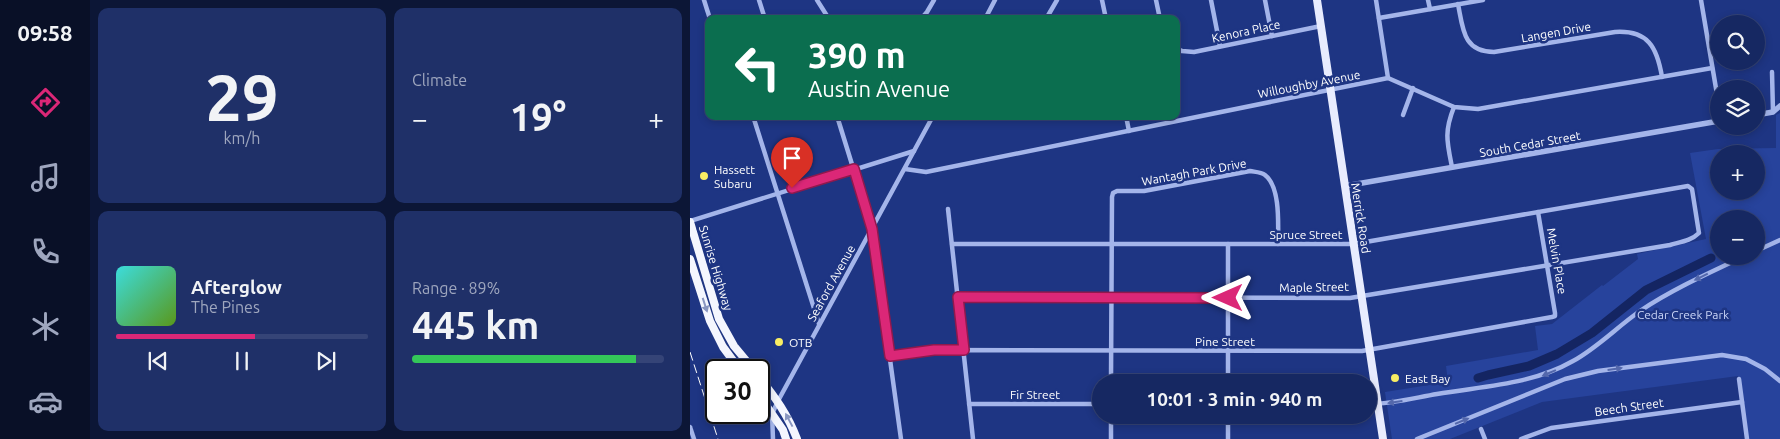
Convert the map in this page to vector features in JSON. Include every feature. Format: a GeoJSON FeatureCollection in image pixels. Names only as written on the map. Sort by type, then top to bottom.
{"type":"FeatureCollection","features":[{"type":"Feature","properties":{"kind":"highway","name":"Sunrise Highway"},"geometry":{"type":"LineString","coordinates":[[690,222],[719,318],[734,346],[745,359]]}},
{"type":"Feature","properties":{"kind":"highway","name":"Sunrise Highway"},"geometry":{"type":"LineString","coordinates":[[690,259],[710,321],[723,347],[732,359]]}},
{"type":"Feature","properties":{"kind":"highway"},"geometry":{"type":"LineString","coordinates":[[770,398],[786,439]]}},
{"type":"Feature","properties":{"kind":"highway"},"geometry":{"type":"LineString","coordinates":[[770,404],[791,422],[797,439]]}},
{"type":"Feature","properties":{"kind":"main road","name":"Merrick Road"},"geometry":{"type":"LineString","coordinates":[[1317,0],[1383,439]]}},
{"type":"Feature","properties":{"kind":"street"},"geometry":{"type":"LineString","coordinates":[[704,0],[709,15]]}},
{"type":"Feature","properties":{"kind":"street"},"geometry":{"type":"LineString","coordinates":[[759,0],[764,15]]}},
{"type":"Feature","properties":{"kind":"street"},"geometry":{"type":"LineString","coordinates":[[817,0],[826,15]]}},
{"type":"Feature","properties":{"kind":"street"},"geometry":{"type":"LineString","coordinates":[[924,15],[934,0]]}},
{"type":"Feature","properties":{"kind":"street"},"geometry":{"type":"LineString","coordinates":[[987,15],[995,0]]}},
{"type":"Feature","properties":{"kind":"street"},"geometry":{"type":"LineString","coordinates":[[1048,15],[1057,0]]}},
{"type":"Feature","properties":{"kind":"street"},"geometry":{"type":"LineString","coordinates":[[1102,0],[1105,15]]}},
{"type":"Feature","properties":{"kind":"street"},"geometry":{"type":"LineString","coordinates":[[1156,0],[1159,15]]}},
{"type":"Feature","properties":{"kind":"street"},"geometry":{"type":"LineString","coordinates":[[1211,0],[1220,46]]}},
{"type":"Feature","properties":{"kind":"street"},"geometry":{"type":"LineString","coordinates":[[1265,0],[1272,36]]}},
{"type":"Feature","properties":{"kind":"street"},"geometry":{"type":"LineString","coordinates":[[1376,0],[1388,78],[1454,108],[1478,109],[1710,68]]}},
{"type":"Feature","properties":{"kind":"street"},"geometry":{"type":"LineString","coordinates":[[1428,0],[1430,9]]}},
{"type":"Feature","properties":{"kind":"street"},"geometry":{"type":"LineString","coordinates":[[1379,18],[1483,0]]}},
{"type":"Feature","properties":{"kind":"street"},"geometry":{"type":"LineString","coordinates":[[1701,0],[1710,56]]}},
{"type":"Feature","properties":{"kind":"street","name":"Langen Drive"},"geometry":{"type":"LineString","coordinates":[[1458,4],[1463,32],[1474,48],[1484,52],[1626,31],[1646,40],[1654,48],[1659,58],[1662,77]]}},
{"type":"Feature","properties":{"kind":"street","name":"Kenora Place"},"geometry":{"type":"LineString","coordinates":[[1180,50],[1194,52],[1321,26]]}},
{"type":"Feature","properties":{"kind":"street"},"geometry":{"type":"LineString","coordinates":[[1772,72],[1772,112]]}},
{"type":"Feature","properties":{"kind":"street","name":"Willoughby Avenue"},"geometry":{"type":"LineString","coordinates":[[906,169],[926,172],[1388,78]]}},
{"type":"Feature","properties":{"kind":"street"},"geometry":{"type":"LineString","coordinates":[[1402,115],[1412,88]]}},
{"type":"Feature","properties":{"kind":"street"},"geometry":{"type":"LineString","coordinates":[[1765,113],[1772,112],[1780,106]]}},
{"type":"Feature","properties":{"kind":"street"},"geometry":{"type":"LineString","coordinates":[[1452,168],[1446,139],[1448,122],[1454,108]]}},
{"type":"Feature","properties":{"kind":"street"},"geometry":{"type":"LineString","coordinates":[[754,120],[819,324]]}},
{"type":"Feature","properties":{"kind":"street"},"geometry":{"type":"LineString","coordinates":[[838,120],[872,229],[901,439]]}},
{"type":"Feature","properties":{"kind":"street","name":"Seaford Avenue"},"geometry":{"type":"LineString","coordinates":[[775,407],[906,169],[931,120]]}},
{"type":"Feature","properties":{"kind":"street"},"geometry":{"type":"LineString","coordinates":[[1127,120],[1129,131]]}},
{"type":"Feature","properties":{"kind":"street","name":"South Cedar Street"},"geometry":{"type":"LineString","coordinates":[[1345,186],[1710,123]]}},
{"type":"Feature","properties":{"kind":"street"},"geometry":{"type":"LineString","coordinates":[[690,222],[914,151]]}},
{"type":"Feature","properties":{"kind":"street","name":"Wantagh Park Drive"},"geometry":{"type":"LineString","coordinates":[[1111,244],[1113,193],[1117,191],[1152,190],[1250,171],[1265,175],[1274,186],[1278,217],[1278,244]]}},
{"type":"Feature","properties":{"kind":"street","name":"Spruce Street"},"geometry":{"type":"LineString","coordinates":[[952,244],[1354,244],[1685,186],[1692,189],[1698,227],[1698,233],[1695,236]]}},
{"type":"Feature","properties":{"kind":"street"},"geometry":{"type":"LineString","coordinates":[[948,209],[973,439]]}},
{"type":"Feature","properties":{"kind":"street","name":"Melvin Place"},"geometry":{"type":"LineString","coordinates":[[1538,212],[1555,313]]}},
{"type":"Feature","properties":{"kind":"street","name":"Maple Street"},"geometry":{"type":"LineString","coordinates":[[958,297],[1350,298],[1670,245],[1695,236]]}},
{"type":"Feature","properties":{"kind":"street"},"geometry":{"type":"LineString","coordinates":[[1765,247],[1780,240]]}},
{"type":"Feature","properties":{"kind":"street"},"geometry":{"type":"LineString","coordinates":[[1111,244],[1111,374]]}},
{"type":"Feature","properties":{"kind":"street"},"geometry":{"type":"LineString","coordinates":[[1228,244],[1228,374]]}},
{"type":"Feature","properties":{"kind":"street"},"geometry":{"type":"LineString","coordinates":[[1378,404],[1514,383],[1551,372],[1573,362],[1594,348],[1626,321],[1667,294],[1727,265]]}},
{"type":"Feature","properties":{"kind":"street","name":"Pine Street"},"geometry":{"type":"LineString","coordinates":[[890,356],[934,350],[1370,350],[1552,317],[1555,313]]}},
{"type":"Feature","properties":{"kind":"street"},"geometry":{"type":"LineString","coordinates":[[1417,439],[1564,379],[1598,371],[1722,355],[1746,360],[1765,369],[1780,381]]}},
{"type":"Feature","properties":{"kind":"street"},"geometry":{"type":"LineString","coordinates":[[1739,379],[1747,439]]}},
{"type":"Feature","properties":{"kind":"street","name":"Beech Street"},"geometry":{"type":"LineString","coordinates":[[1521,439],[1551,428],[1742,402]]}},
{"type":"Feature","properties":{"kind":"street","name":"Fir Street"},"geometry":{"type":"LineString","coordinates":[[969,404],[1092,404]]}},
{"type":"Feature","properties":{"kind":"street"},"geometry":{"type":"LineString","coordinates":[[773,439],[775,407]]}},
{"type":"Feature","properties":{"kind":"street"},"geometry":{"type":"LineString","coordinates":[[1111,424],[1111,439]]}},
{"type":"Feature","properties":{"kind":"street"},"geometry":{"type":"LineString","coordinates":[[1228,424],[1228,439]]}},
{"type":"Feature","properties":{"kind":"street"},"geometry":{"type":"LineString","coordinates":[[690,427],[694,439]]}},
{"type":"Feature","properties":{"kind":"street"},"geometry":{"type":"LineString","coordinates":[[1481,429],[1485,439]]}},
{"type":"Feature","properties":{"kind":"green space","name":"Cedar Creek Park"},"geometry":{"type":"Polygon","coordinates":[[[1780,113],[1780,439],[1747,439],[1738,376],[1542,402],[1450,439],[1392,439],[1385,392],[1448,382],[1446,366],[1538,350],[1535,326],[1552,324],[1638,259],[1637,254],[1706,239],[1690,153],[1710,150],[1710,200],[1765,200],[1765,148],[1776,148],[1776,115],[1780,113]]]}},
{"type":"Feature","properties":{"kind":"waterway"},"geometry":{"type":"LineString","coordinates":[[1478,378],[1529,366],[1557,354],[1592,333],[1646,290],[1710,258]]}},
{"type":"Feature","properties":{"kind":"railway"},"geometry":{"type":"LineString","coordinates":[[690,352],[718,439]]}},
{"type":"Feature","properties":{"kind":"place","name":"Hassett Subaru"},"geometry":{"type":"Point","coordinates":[704,176]}},
{"type":"Feature","properties":{"kind":"place","name":"OTB"},"geometry":{"type":"Point","coordinates":[779,342]}},
{"type":"Feature","properties":{"kind":"place","name":"East Bay"},"geometry":{"type":"Point","coordinates":[1395,378]}},
{"type":"Feature","properties":{"kind":"route"},"geometry":{"type":"LineString","coordinates":[[792,188],[854,169],[872,229],[890,356],[934,350],[964,350],[958,297],[1228,298]]}}]}
